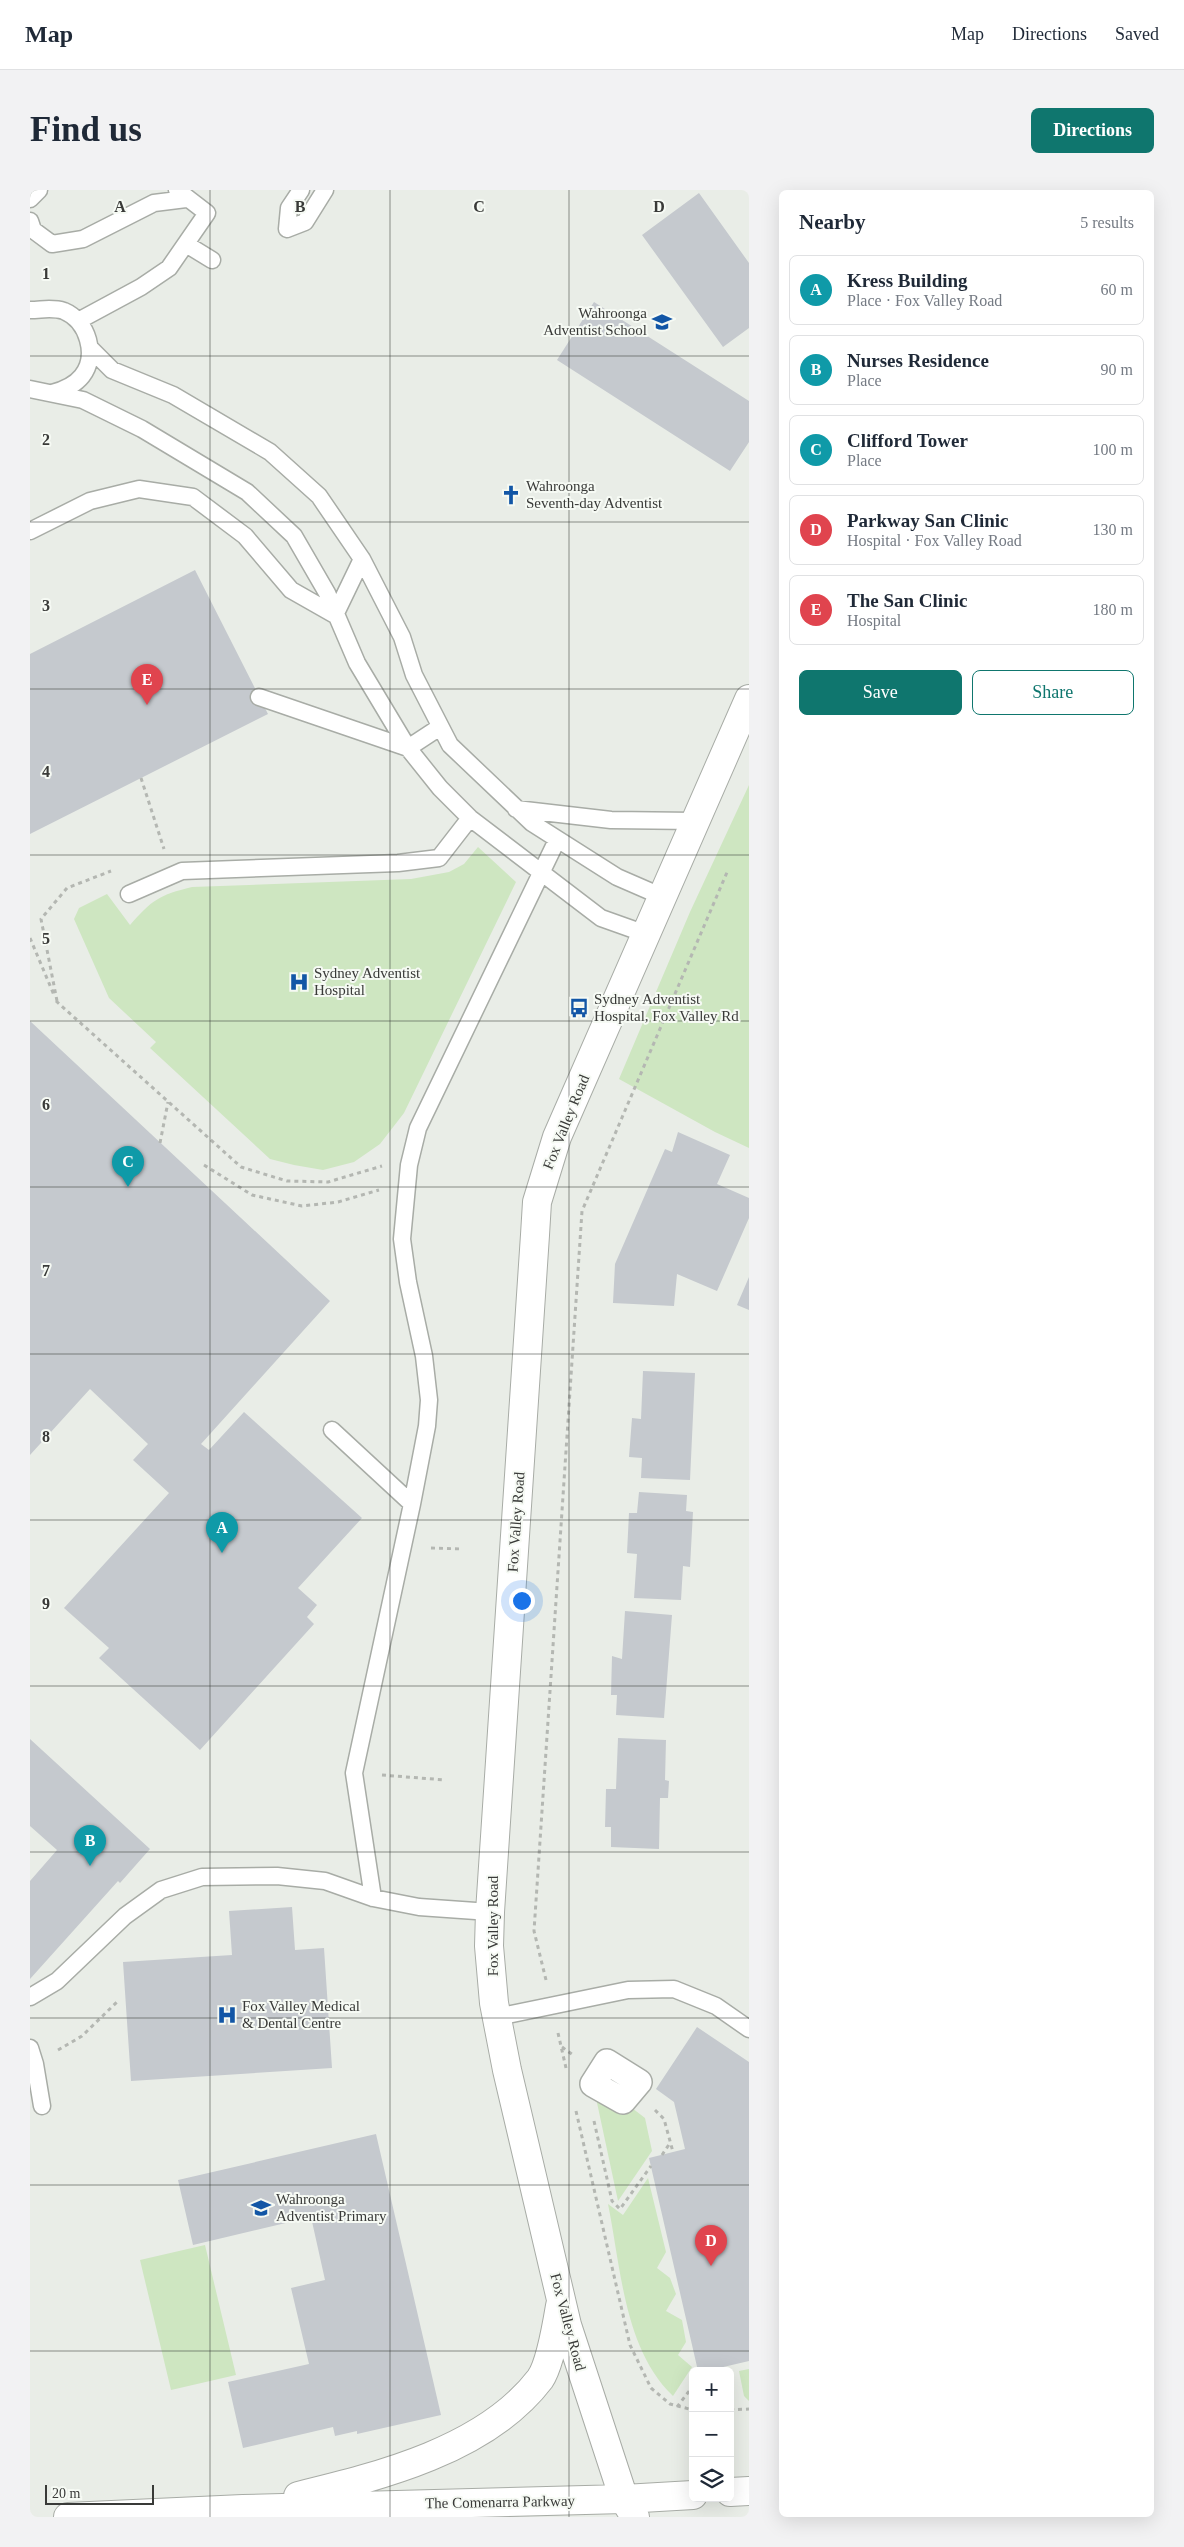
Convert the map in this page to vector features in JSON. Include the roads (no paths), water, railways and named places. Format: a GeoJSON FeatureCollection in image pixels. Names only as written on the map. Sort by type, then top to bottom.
{"type":"FeatureCollection","features":[{"type":"Feature","properties":{"kind":"main road","name":"Fox Valley Road"},"geometry":{"type":"LineString","coordinates":[[629,2508],[587,2393],[561,2300],[497,2017],[490,1946],[490,1912],[537,1202],[557,1137],[749,699]]}},
{"type":"Feature","properties":{"kind":"main road"},"geometry":{"type":"LineString","coordinates":[[243,2510],[370,2477],[424,2459],[481,2430],[515,2405],[541,2378],[555,2334],[561,2300]]}},
{"type":"Feature","properties":{"kind":"main road"},"geometry":{"type":"LineString","coordinates":[[734,2492],[749,2491]]}},
{"type":"Feature","properties":{"kind":"main road","name":"The Comenarra Parkway"},"geometry":{"type":"LineString","coordinates":[[68,2517],[243,2510],[629,2508],[689,2496]]}},
{"type":"Feature","properties":{"kind":"lane"},"geometry":{"type":"LineString","coordinates":[[30,199],[39,190]]}},
{"type":"Feature","properties":{"kind":"lane"},"geometry":{"type":"LineString","coordinates":[[300,190],[288,208],[286,229],[305,222],[325,190]]}},
{"type":"Feature","properties":{"kind":"lane"},"geometry":{"type":"LineString","coordinates":[[30,221],[33,230],[52,244],[83,239],[154,203],[182,195],[207,213],[169,268],[141,287],[78,321]]}},
{"type":"Feature","properties":{"kind":"lane"},"geometry":{"type":"LineString","coordinates":[[186,244],[212,260]]}},
{"type":"Feature","properties":{"kind":"lane"},"geometry":{"type":"LineString","coordinates":[[30,311],[48,308],[65,312],[78,321],[86,334],[90,348],[88,362],[82,376],[69,388],[52,394]]}},
{"type":"Feature","properties":{"kind":"lane"},"geometry":{"type":"LineString","coordinates":[[90,348],[112,370],[173,395],[270,452],[319,496],[362,559],[402,637],[414,675],[450,744],[532,824],[617,877],[662,897]]}},
{"type":"Feature","properties":{"kind":"lane"},"geometry":{"type":"LineString","coordinates":[[32,392],[83,400],[142,429],[247,492],[294,536],[328,593],[335,614],[357,663],[422,768],[470,818],[601,918],[646,934]]}},
{"type":"Feature","properties":{"kind":"lane"},"geometry":{"type":"LineString","coordinates":[[30,531],[90,501],[139,489],[193,497],[245,536],[291,590],[335,614]]}},
{"type":"Feature","properties":{"kind":"lane"},"geometry":{"type":"LineString","coordinates":[[335,614],[362,559]]}},
{"type":"Feature","properties":{"kind":"lane"},"geometry":{"type":"LineString","coordinates":[[259,696],[408,748]]}},
{"type":"Feature","properties":{"kind":"lane"},"geometry":{"type":"LineString","coordinates":[[408,748],[440,727]]}},
{"type":"Feature","properties":{"kind":"lane"},"geometry":{"type":"LineString","coordinates":[[516,809],[610,820],[696,821]]}},
{"type":"Feature","properties":{"kind":"lane"},"geometry":{"type":"LineString","coordinates":[[129,894],[182,871],[398,863],[439,858],[470,818]]}},
{"type":"Feature","properties":{"kind":"lane"},"geometry":{"type":"LineString","coordinates":[[374,1898],[354,1773],[412,1504],[427,1426],[429,1400],[424,1356],[408,1282],[402,1239],[409,1165],[418,1128],[557,840]]}},
{"type":"Feature","properties":{"kind":"lane"},"geometry":{"type":"LineString","coordinates":[[332,1430],[412,1504]]}},
{"type":"Feature","properties":{"kind":"lane"},"geometry":{"type":"LineString","coordinates":[[30,1997],[57,1981],[125,1916],[161,1890],[202,1877],[277,1876],[326,1881],[374,1898],[419,1907],[490,1912]]}},
{"type":"Feature","properties":{"kind":"lane"},"geometry":{"type":"LineString","coordinates":[[497,2017],[628,1990],[674,1990],[716,2006],[749,2029]]}},
{"type":"Feature","properties":{"kind":"lane"},"geometry":{"type":"LineString","coordinates":[[30,2048],[35,2064],[42,2106]]}},
{"type":"Feature","properties":{"kind":"place","name":"Wahroonga Adventist School"},"geometry":{"type":"Point","coordinates":[662,322]}},
{"type":"Feature","properties":{"kind":"place","name":"Wahroonga Seventh-day Adventist"},"geometry":{"type":"Point","coordinates":[511,495]}},
{"type":"Feature","properties":{"kind":"place","name":"The San Clinic"},"geometry":{"type":"Point","coordinates":[147,705]}},
{"type":"Feature","properties":{"kind":"place","name":"Sydney Adventist Hospital"},"geometry":{"type":"Point","coordinates":[299,982]}},
{"type":"Feature","properties":{"kind":"place","name":"Sydney Adventist Hospital, Fox Valley Rd"},"geometry":{"type":"Point","coordinates":[579,1008]}},
{"type":"Feature","properties":{"kind":"place","name":"Clifford Tower"},"geometry":{"type":"Point","coordinates":[128,1187]}},
{"type":"Feature","properties":{"kind":"place","name":"Kress Building"},"geometry":{"type":"Point","coordinates":[222,1553]}},
{"type":"Feature","properties":{"kind":"place","name":"Nurses Residence"},"geometry":{"type":"Point","coordinates":[90,1866]}},
{"type":"Feature","properties":{"kind":"place","name":"Fox Valley Medical & Dental Centre"},"geometry":{"type":"Point","coordinates":[227,2015]}},
{"type":"Feature","properties":{"kind":"place","name":"Wahroonga Adventist Primary"},"geometry":{"type":"Point","coordinates":[261,2208]}},
{"type":"Feature","properties":{"kind":"place","name":"Parkway San Clinic"},"geometry":{"type":"Point","coordinates":[711,2266]}}]}
